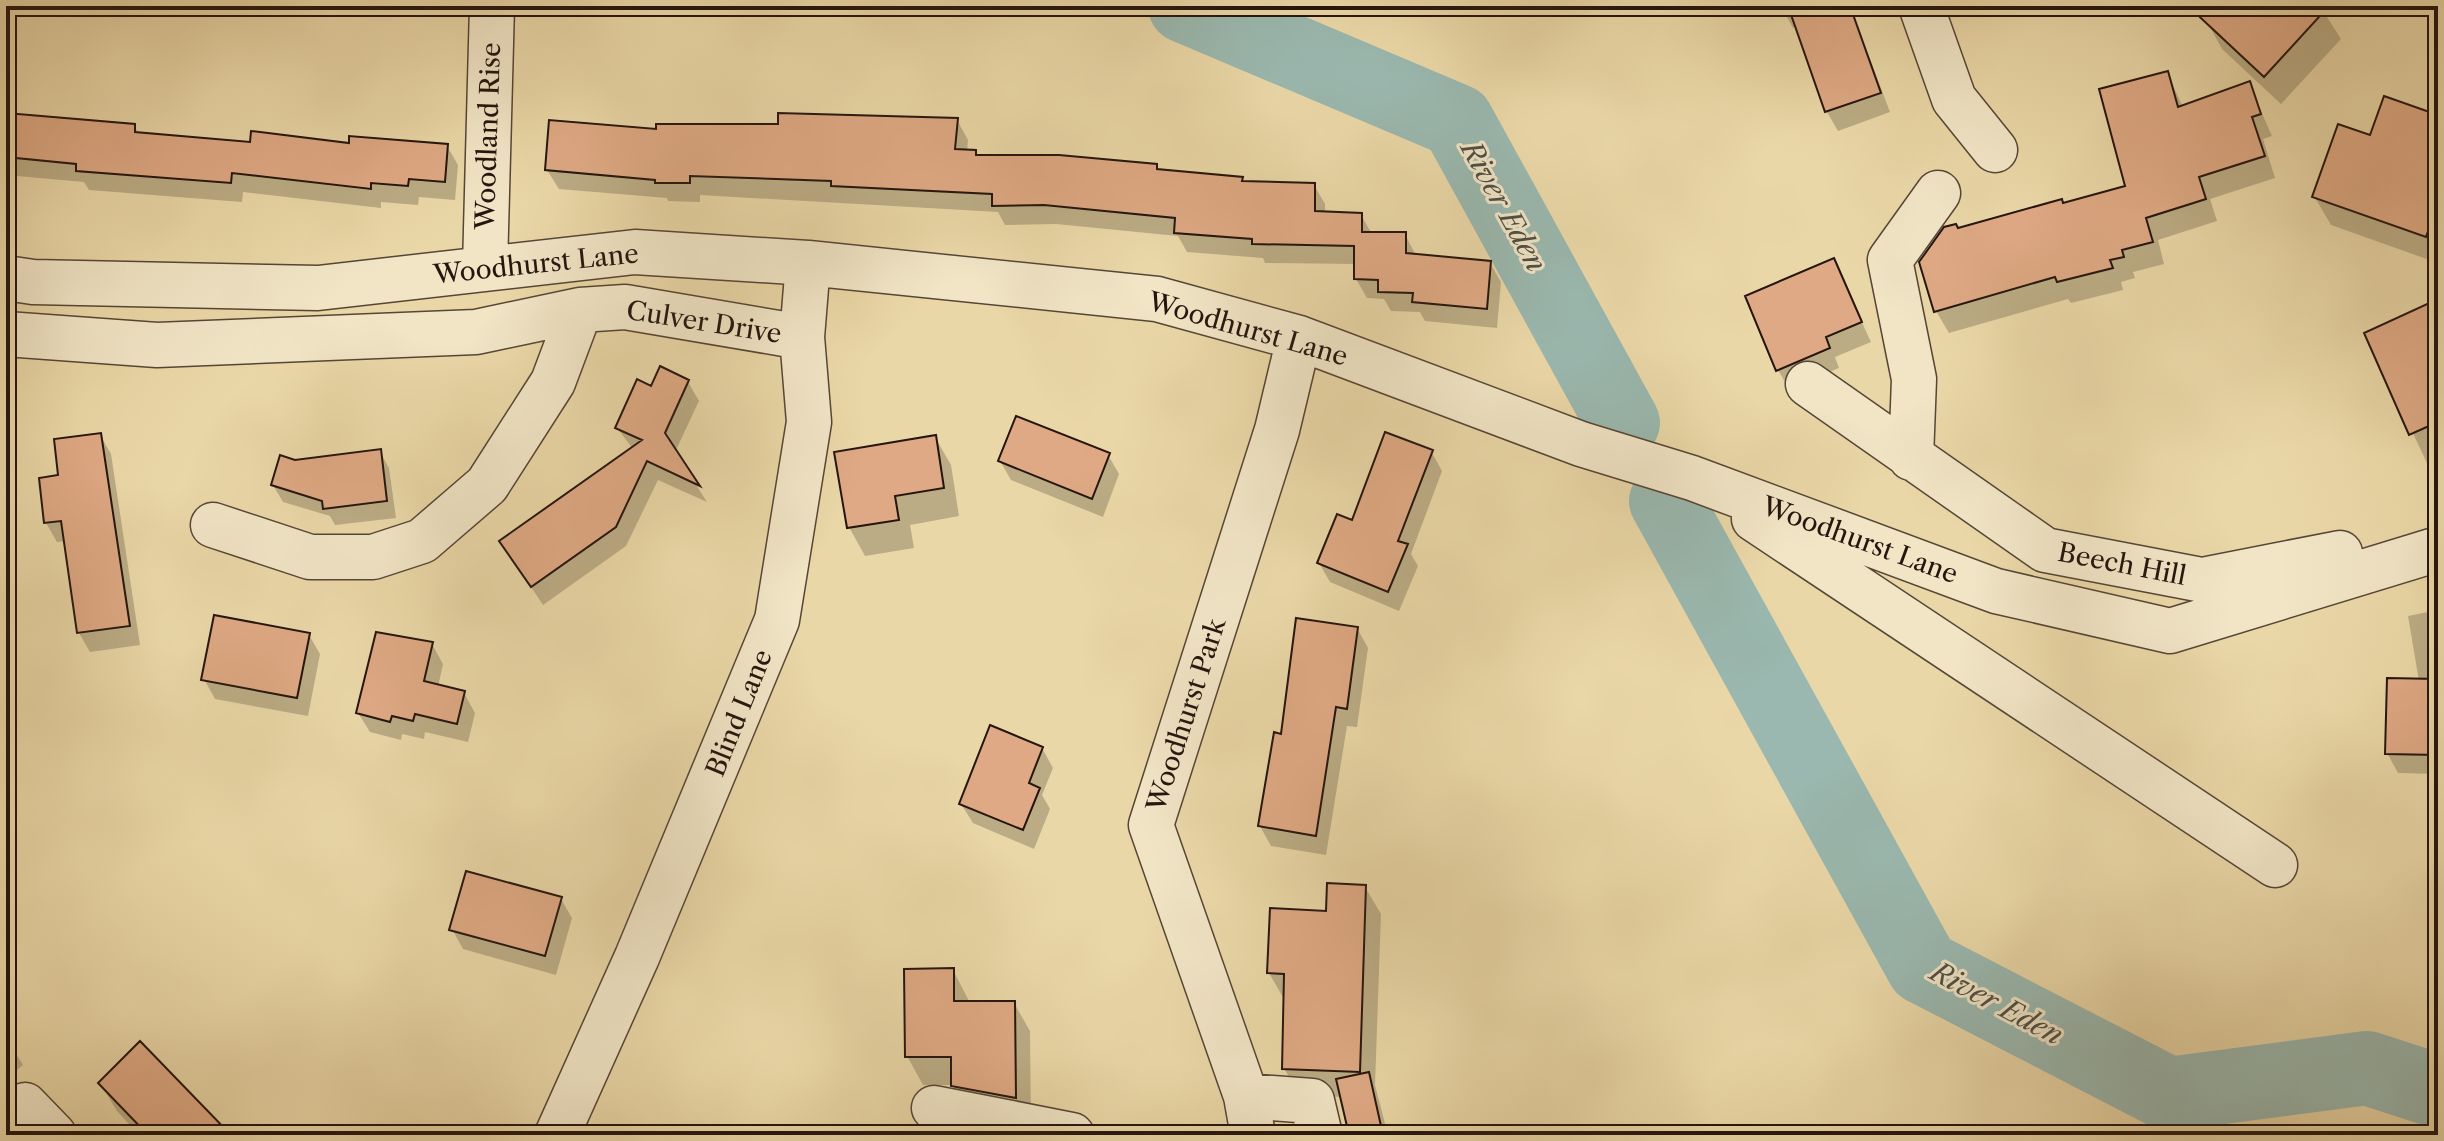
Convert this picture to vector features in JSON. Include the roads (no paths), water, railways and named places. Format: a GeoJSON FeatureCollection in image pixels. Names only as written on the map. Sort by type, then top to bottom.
{"type":"FeatureCollection","features":[{"type":"Feature","properties":{"kind":"street","name":"Woodland Rise"},"geometry":{"type":"LineString","coordinates":[[485,267],[492,6]]}},
{"type":"Feature","properties":{"kind":"street"},"geometry":{"type":"LineString","coordinates":[[1921,6],[1954,99],[1995,150]]}},
{"type":"Feature","properties":{"kind":"street"},"geometry":{"type":"LineString","coordinates":[[1911,458],[1914,379],[1890,260],[1938,193]]}},
{"type":"Feature","properties":{"kind":"street","name":"Woodhurst Lane"},"geometry":{"type":"LineString","coordinates":[[6,278],[33,282],[318,288],[635,252],[808,263],[1157,299],[1299,338],[1581,444],[1692,478],[1996,591],[2170,631],[2397,562],[2438,540]]}},
{"type":"Feature","properties":{"kind":"street","name":"Blind Lane"},"geometry":{"type":"LineString","coordinates":[[557,1135],[637,957],[777,620],[809,422],[802,337],[808,263]]}},
{"type":"Feature","properties":{"kind":"street","name":"Culver Drive"},"geometry":{"type":"LineString","coordinates":[[580,310],[625,307],[802,337]]}},
{"type":"Feature","properties":{"kind":"street","name":"Woodhurst Lane"},"geometry":{"type":"LineString","coordinates":[[6,334],[157,345],[476,332],[580,310]]}},
{"type":"Feature","properties":{"kind":"street"},"geometry":{"type":"LineString","coordinates":[[213,525],[310,557],[373,557],[422,541],[487,485],[553,382],[580,310]]}},
{"type":"Feature","properties":{"kind":"street","name":"Woodhurst Park"},"geometry":{"type":"LineString","coordinates":[[1250,1116],[1151,825],[1277,430],[1299,338]]}},
{"type":"Feature","properties":{"kind":"street","name":"Beech Hill"},"geometry":{"type":"LineString","coordinates":[[1808,384],[2045,550],[2202,580],[2438,540]]}},
{"type":"Feature","properties":{"kind":"street"},"geometry":{"type":"LineString","coordinates":[[1692,478],[2275,865]]}},
{"type":"Feature","properties":{"kind":"street"},"geometry":{"type":"LineString","coordinates":[[1250,1116],[1312,1101],[1320,1135]]}},
{"type":"Feature","properties":{"kind":"street"},"geometry":{"type":"LineString","coordinates":[[934,1108],[1072,1135]]}},
{"type":"Feature","properties":{"kind":"waterway","name":"River Eden"},"geometry":{"type":"LineString","coordinates":[[1185,6],[1457,121],[1623,423]]}},
{"type":"Feature","properties":{"kind":"waterway","name":"River Eden"},"geometry":{"type":"LineString","coordinates":[[1666,501],[1923,967],[2169,1094],[2367,1068],[2438,1091]]}}]}
